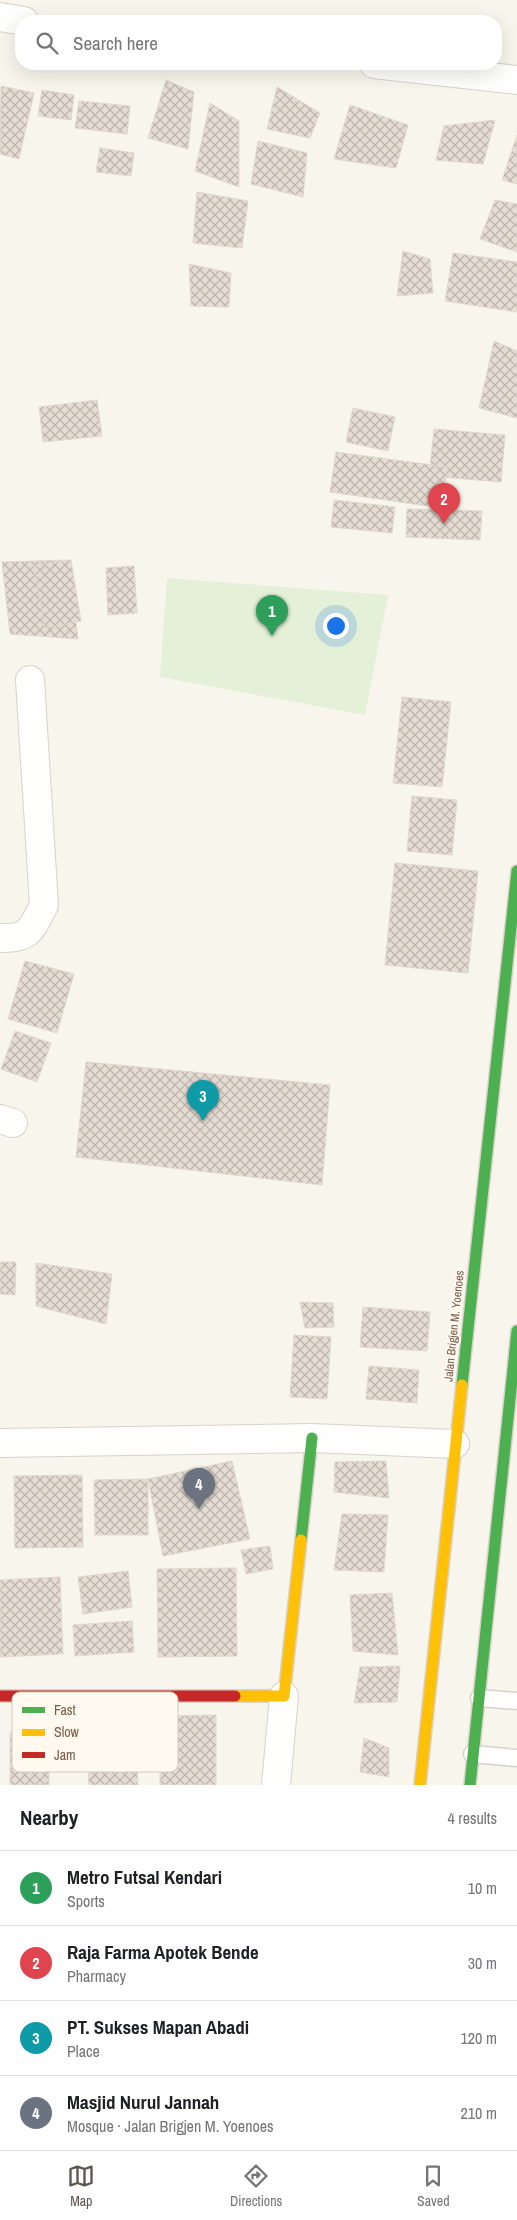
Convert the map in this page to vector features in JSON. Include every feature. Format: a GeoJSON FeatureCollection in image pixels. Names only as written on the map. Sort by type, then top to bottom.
{"type":"FeatureCollection","features":[{"type":"Feature","properties":{"kind":"main road","name":"Jalan Brigjen M. Yoenoes"},"geometry":{"type":"LineString","coordinates":[[420,1785],[517,871]]}},
{"type":"Feature","properties":{"kind":"main road"},"geometry":{"type":"LineString","coordinates":[[470,1785],[517,1331]]}},
{"type":"Feature","properties":{"kind":"main road"},"geometry":{"type":"LineString","coordinates":[[178,1696],[284,1696],[312,1438]]}},
{"type":"Feature","properties":{"kind":"street"},"geometry":{"type":"LineString","coordinates":[[0,17],[15,20]]}},
{"type":"Feature","properties":{"kind":"street"},"geometry":{"type":"LineString","coordinates":[[428,70],[517,80]]}},
{"type":"Feature","properties":{"kind":"street"},"geometry":{"type":"LineString","coordinates":[[0,938],[18,938],[31,931],[44,905],[30,680]]}},
{"type":"Feature","properties":{"kind":"street"},"geometry":{"type":"LineString","coordinates":[[0,1443],[312,1438],[455,1444]]}},
{"type":"Feature","properties":{"kind":"street"},"geometry":{"type":"LineString","coordinates":[[276,1785],[284,1696]]}},
{"type":"Feature","properties":{"kind":"lane"},"geometry":{"type":"LineString","coordinates":[[479,1698],[517,1701]]}},
{"type":"Feature","properties":{"kind":"lane"},"geometry":{"type":"LineString","coordinates":[[472,1754],[517,1758]]}},
{"type":"Feature","properties":{"kind":"green space"},"geometry":{"type":"Polygon","coordinates":[[[167,578],[388,595],[365,715],[160,677],[167,578]]]}},
{"type":"Feature","properties":{"kind":"building"},"geometry":{"type":"Polygon","coordinates":[[[166,80],[194,92],[188,149],[148,138],[166,80]]]}},
{"type":"Feature","properties":{"kind":"building"},"geometry":{"type":"Polygon","coordinates":[[[1,86],[34,93],[19,159],[0,154],[1,86]]]}},
{"type":"Feature","properties":{"kind":"building"},"geometry":{"type":"Polygon","coordinates":[[[277,87],[320,113],[310,138],[267,129],[277,87]]]}},
{"type":"Feature","properties":{"kind":"building"},"geometry":{"type":"Polygon","coordinates":[[[42,90],[74,95],[71,120],[38,116],[42,90]]]}},
{"type":"Feature","properties":{"kind":"building"},"geometry":{"type":"Polygon","coordinates":[[[79,101],[130,106],[127,134],[75,128],[79,101]]]}},
{"type":"Feature","properties":{"kind":"building"},"geometry":{"type":"Polygon","coordinates":[[[210,103],[239,121],[239,187],[195,171],[210,103]]]}},
{"type":"Feature","properties":{"kind":"building"},"geometry":{"type":"Polygon","coordinates":[[[350,105],[408,125],[396,168],[334,159],[350,105]]]}},
{"type":"Feature","properties":{"kind":"building"},"geometry":{"type":"Polygon","coordinates":[[[495,120],[483,164],[436,160],[444,126],[495,120]]]}},
{"type":"Feature","properties":{"kind":"building"},"geometry":{"type":"Polygon","coordinates":[[[517,135],[517,184],[502,180],[517,135]]]}},
{"type":"Feature","properties":{"kind":"building"},"geometry":{"type":"Polygon","coordinates":[[[258,141],[307,153],[303,197],[251,184],[258,141]]]}},
{"type":"Feature","properties":{"kind":"building"},"geometry":{"type":"Polygon","coordinates":[[[100,148],[134,153],[131,176],[96,172],[100,148]]]}},
{"type":"Feature","properties":{"kind":"building"},"geometry":{"type":"Polygon","coordinates":[[[197,192],[248,201],[242,248],[193,243],[197,192]]]}},
{"type":"Feature","properties":{"kind":"building"},"geometry":{"type":"Polygon","coordinates":[[[495,200],[517,204],[517,252],[480,239],[495,200]]]}},
{"type":"Feature","properties":{"kind":"building"},"geometry":{"type":"Polygon","coordinates":[[[403,251],[430,259],[433,293],[397,296],[403,251]]]}},
{"type":"Feature","properties":{"kind":"building"},"geometry":{"type":"Polygon","coordinates":[[[453,253],[517,262],[517,312],[445,301],[453,253]]]}},
{"type":"Feature","properties":{"kind":"building"},"geometry":{"type":"Polygon","coordinates":[[[189,264],[231,273],[229,307],[191,306],[189,264]]]}},
{"type":"Feature","properties":{"kind":"building"},"geometry":{"type":"Polygon","coordinates":[[[494,341],[517,351],[517,418],[479,408],[494,341]]]}},
{"type":"Feature","properties":{"kind":"building"},"geometry":{"type":"Polygon","coordinates":[[[97,400],[102,436],[43,442],[39,407],[97,400]]]}},
{"type":"Feature","properties":{"kind":"building"},"geometry":{"type":"Polygon","coordinates":[[[353,408],[395,417],[388,451],[346,442],[353,408]]]}},
{"type":"Feature","properties":{"kind":"building"},"geometry":{"type":"Polygon","coordinates":[[[434,429],[505,435],[501,482],[429,476],[434,429]]]}},
{"type":"Feature","properties":{"kind":"building"},"geometry":{"type":"Polygon","coordinates":[[[336,452],[447,467],[442,508],[330,492],[336,452]]]}},
{"type":"Feature","properties":{"kind":"building"},"geometry":{"type":"Polygon","coordinates":[[[334,500],[395,507],[392,533],[331,527],[334,500]]]}},
{"type":"Feature","properties":{"kind":"building"},"geometry":{"type":"Polygon","coordinates":[[[407,509],[482,511],[480,540],[406,537],[407,509]]]}},
{"type":"Feature","properties":{"kind":"building"},"geometry":{"type":"Polygon","coordinates":[[[68,560],[78,639],[10,634],[2,562],[68,560]]]}},
{"type":"Feature","properties":{"kind":"building"},"geometry":{"type":"Polygon","coordinates":[[[71,560],[81,621],[45,628],[34,566],[71,560]]]}},
{"type":"Feature","properties":{"kind":"building"},"geometry":{"type":"Polygon","coordinates":[[[134,566],[137,613],[108,615],[106,568],[134,566]]]}},
{"type":"Feature","properties":{"kind":"building"},"geometry":{"type":"Polygon","coordinates":[[[402,697],[451,702],[442,787],[393,783],[402,697]]]}},
{"type":"Feature","properties":{"kind":"building"},"geometry":{"type":"Polygon","coordinates":[[[412,796],[457,800],[452,855],[407,851],[412,796]]]}},
{"type":"Feature","properties":{"kind":"building"},"geometry":{"type":"Polygon","coordinates":[[[395,863],[478,871],[468,973],[385,965],[395,863]]]}},
{"type":"Feature","properties":{"kind":"building"},"geometry":{"type":"Polygon","coordinates":[[[25,961],[74,974],[57,1033],[8,1019],[25,961]]]}},
{"type":"Feature","properties":{"kind":"building"},"geometry":{"type":"Polygon","coordinates":[[[15,1031],[51,1043],[37,1082],[1,1069],[15,1031]]]}},
{"type":"Feature","properties":{"kind":"building"},"geometry":{"type":"Polygon","coordinates":[[[86,1062],[330,1085],[322,1185],[76,1157],[86,1062]]]}},
{"type":"Feature","properties":{"kind":"building"},"geometry":{"type":"Polygon","coordinates":[[[0,1262],[16,1262],[15,1295],[0,1294],[0,1262]]]}},
{"type":"Feature","properties":{"kind":"building"},"geometry":{"type":"Polygon","coordinates":[[[36,1263],[112,1274],[106,1324],[36,1306],[36,1263]]]}},
{"type":"Feature","properties":{"kind":"building"},"geometry":{"type":"Polygon","coordinates":[[[300,1302],[333,1303],[334,1327],[305,1328],[300,1302]]]}},
{"type":"Feature","properties":{"kind":"building"},"geometry":{"type":"Polygon","coordinates":[[[363,1307],[430,1312],[427,1351],[360,1347],[363,1307]]]}},
{"type":"Feature","properties":{"kind":"building"},"geometry":{"type":"Polygon","coordinates":[[[294,1335],[331,1337],[327,1399],[290,1397],[294,1335]]]}},
{"type":"Feature","properties":{"kind":"building"},"geometry":{"type":"Polygon","coordinates":[[[369,1366],[419,1370],[417,1403],[366,1399],[369,1366]]]}},
{"type":"Feature","properties":{"kind":"building"},"geometry":{"type":"Polygon","coordinates":[[[232,1461],[250,1539],[163,1556],[148,1479],[232,1461]]]}},
{"type":"Feature","properties":{"kind":"building"},"geometry":{"type":"Polygon","coordinates":[[[386,1461],[389,1498],[334,1492],[335,1462],[386,1461]]]}},
{"type":"Feature","properties":{"kind":"building"},"geometry":{"type":"Polygon","coordinates":[[[82,1475],[83,1547],[15,1548],[14,1476],[82,1475]]]}},
{"type":"Feature","properties":{"kind":"building"},"geometry":{"type":"Polygon","coordinates":[[[148,1479],[148,1535],[95,1535],[94,1480],[148,1479]]]}},
{"type":"Feature","properties":{"kind":"building"},"geometry":{"type":"Polygon","coordinates":[[[342,1514],[388,1515],[384,1572],[334,1570],[342,1514]]]}},
{"type":"Feature","properties":{"kind":"building"},"geometry":{"type":"Polygon","coordinates":[[[270,1546],[273,1569],[246,1574],[241,1550],[270,1546]]]}},
{"type":"Feature","properties":{"kind":"building"},"geometry":{"type":"Polygon","coordinates":[[[236,1568],[237,1656],[158,1657],[157,1569],[236,1568]]]}},
{"type":"Feature","properties":{"kind":"building"},"geometry":{"type":"Polygon","coordinates":[[[128,1571],[132,1607],[83,1614],[78,1577],[128,1571]]]}},
{"type":"Feature","properties":{"kind":"building"},"geometry":{"type":"Polygon","coordinates":[[[60,1577],[63,1654],[0,1657],[0,1580],[60,1577]]]}},
{"type":"Feature","properties":{"kind":"building"},"geometry":{"type":"Polygon","coordinates":[[[392,1593],[398,1655],[353,1651],[350,1595],[392,1593]]]}},
{"type":"Feature","properties":{"kind":"building"},"geometry":{"type":"Polygon","coordinates":[[[132,1621],[134,1652],[75,1656],[73,1625],[132,1621]]]}},
{"type":"Feature","properties":{"kind":"building"},"geometry":{"type":"Polygon","coordinates":[[[400,1666],[397,1702],[354,1703],[360,1667],[400,1666]]]}},
{"type":"Feature","properties":{"kind":"building"},"geometry":{"type":"Polygon","coordinates":[[[216,1715],[216,1785],[160,1785],[160,1772],[178,1772],[178,1716],[216,1715]]]}},
{"type":"Feature","properties":{"kind":"building"},"geometry":{"type":"Polygon","coordinates":[[[10,1733],[12,1733],[12,1772],[49,1772],[49,1785],[10,1785],[10,1733]]]}},
{"type":"Feature","properties":{"kind":"building"},"geometry":{"type":"Polygon","coordinates":[[[364,1738],[389,1748],[389,1777],[360,1772],[364,1738]]]}},
{"type":"Feature","properties":{"kind":"building"},"geometry":{"type":"Polygon","coordinates":[[[88,1772],[137,1772],[138,1785],[89,1785],[88,1772]]]}},
{"type":"Feature","properties":{"kind":"traffic: fast"},"geometry":{"type":"LineString","coordinates":[[462,1385],[517,871]]}},
{"type":"Feature","properties":{"kind":"traffic: fast"},"geometry":{"type":"LineString","coordinates":[[470,1785],[517,1331]]}},
{"type":"Feature","properties":{"kind":"traffic: fast"},"geometry":{"type":"LineString","coordinates":[[301,1540],[312,1438]]}},
{"type":"Feature","properties":{"kind":"traffic: slow"},"geometry":{"type":"LineString","coordinates":[[420,1785],[462,1385]]}},
{"type":"Feature","properties":{"kind":"traffic: slow"},"geometry":{"type":"LineString","coordinates":[[235,1696],[284,1696],[301,1540]]}},
{"type":"Feature","properties":{"kind":"traffic: jam"},"geometry":{"type":"LineString","coordinates":[[0,1696],[12,1696]]}},
{"type":"Feature","properties":{"kind":"traffic: jam"},"geometry":{"type":"LineString","coordinates":[[178,1696],[235,1696]]}},
{"type":"Feature","properties":{"kind":"place","name":"Raja Farma Apotek Bende"},"geometry":{"type":"Point","coordinates":[444,524]}},
{"type":"Feature","properties":{"kind":"place","name":"Metro Futsal Kendari"},"geometry":{"type":"Point","coordinates":[272,636]}},
{"type":"Feature","properties":{"kind":"place","name":"PT. Sukses Mapan Abadi"},"geometry":{"type":"Point","coordinates":[203,1121]}},
{"type":"Feature","properties":{"kind":"place","name":"Masjid Nurul Jannah"},"geometry":{"type":"Point","coordinates":[199,1509]}}]}
